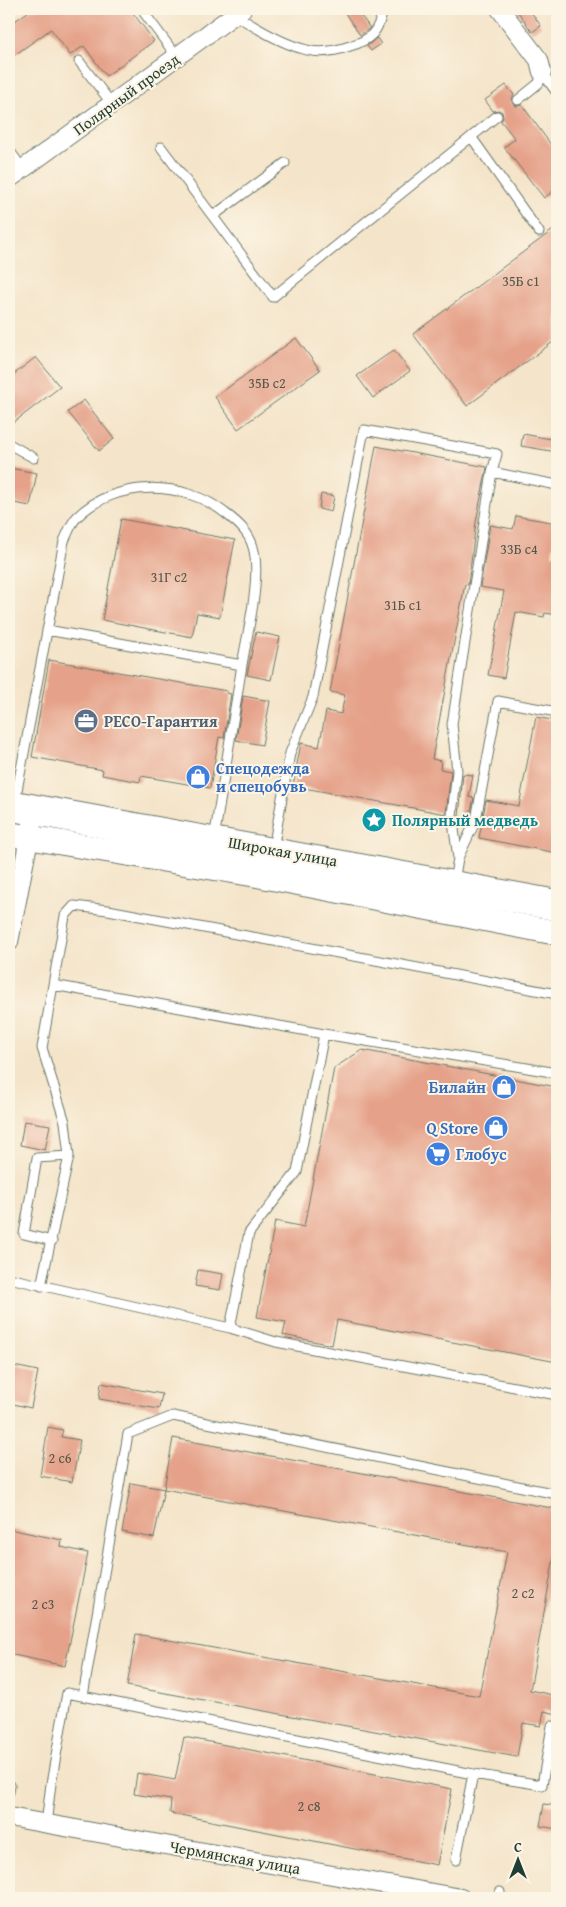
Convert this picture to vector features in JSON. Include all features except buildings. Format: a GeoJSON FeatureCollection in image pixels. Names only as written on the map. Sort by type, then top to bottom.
{"type":"FeatureCollection","features":[{"type":"Feature","properties":{"kind":"main road","name":"Широкая улица"},"geometry":{"type":"LineString","coordinates":[[20,817],[214,839],[557,902]]}},
{"type":"Feature","properties":{"kind":"main road","name":"Широкая улица"},"geometry":{"type":"LineString","coordinates":[[20,817],[228,870],[555,929]]}},
{"type":"Feature","properties":{"kind":"street"},"geometry":{"type":"LineString","coordinates":[[500,9],[539,60],[542,72]]}},
{"type":"Feature","properties":{"kind":"street","name":"Полярный проезд"},"geometry":{"type":"LineString","coordinates":[[13,174],[177,57],[236,11]]}},
{"type":"Feature","properties":{"kind":"street"},"geometry":{"type":"LineString","coordinates":[[9,942],[20,817]]}},
{"type":"Feature","properties":{"kind":"street","name":"Чермянская улица"},"geometry":{"type":"LineString","coordinates":[[9,1817],[461,1898]]}},
{"type":"Feature","properties":{"kind":"lane"},"geometry":{"type":"LineString","coordinates":[[236,11],[289,44],[308,51],[332,52],[360,43],[376,31],[380,24],[383,9]]}},
{"type":"Feature","properties":{"kind":"lane"},"geometry":{"type":"LineString","coordinates":[[145,14],[177,57]]}},
{"type":"Feature","properties":{"kind":"lane"},"geometry":{"type":"LineString","coordinates":[[79,61],[112,104]]}},
{"type":"Feature","properties":{"kind":"lane"},"geometry":{"type":"LineString","coordinates":[[542,72],[557,93]]}},
{"type":"Feature","properties":{"kind":"lane"},"geometry":{"type":"LineString","coordinates":[[518,100],[539,83],[542,72]]}},
{"type":"Feature","properties":{"kind":"lane"},"geometry":{"type":"LineString","coordinates":[[161,148],[273,297],[497,116]]}},
{"type":"Feature","properties":{"kind":"lane"},"geometry":{"type":"LineString","coordinates":[[472,138],[539,232]]}},
{"type":"Feature","properties":{"kind":"lane"},"geometry":{"type":"LineString","coordinates":[[9,150],[13,174]]}},
{"type":"Feature","properties":{"kind":"lane"},"geometry":{"type":"LineString","coordinates":[[213,216],[285,163]]}},
{"type":"Feature","properties":{"kind":"lane"},"geometry":{"type":"LineString","coordinates":[[273,850],[292,747],[313,697],[364,430],[497,454],[492,472],[452,724],[457,771],[452,815],[458,858]]}},
{"type":"Feature","properties":{"kind":"lane"},"geometry":{"type":"LineString","coordinates":[[9,444],[34,458]]}},
{"type":"Feature","properties":{"kind":"lane"},"geometry":{"type":"LineString","coordinates":[[492,472],[557,485]]}},
{"type":"Feature","properties":{"kind":"lane"},"geometry":{"type":"LineString","coordinates":[[20,817],[47,630],[64,540],[76,518],[92,505],[128,490],[153,487],[175,490],[195,496],[218,507],[241,526],[253,547],[256,572],[214,839]]}},
{"type":"Feature","properties":{"kind":"lane"},"geometry":{"type":"LineString","coordinates":[[47,630],[242,665]]}},
{"type":"Feature","properties":{"kind":"lane"},"geometry":{"type":"LineString","coordinates":[[454,883],[458,858],[476,820],[498,701],[557,712]]}},
{"type":"Feature","properties":{"kind":"lane"},"geometry":{"type":"LineString","coordinates":[[41,1286],[69,1156],[65,1122],[42,1048],[65,916],[74,906],[108,910],[557,994]]}},
{"type":"Feature","properties":{"kind":"lane"},"geometry":{"type":"LineString","coordinates":[[53,985],[324,1034],[557,1073]]}},
{"type":"Feature","properties":{"kind":"lane"},"geometry":{"type":"LineString","coordinates":[[230,1328],[249,1233],[297,1172],[324,1034]]}},
{"type":"Feature","properties":{"kind":"lane"},"geometry":{"type":"LineString","coordinates":[[52,1241],[24,1234],[37,1158],[69,1156]]}},
{"type":"Feature","properties":{"kind":"lane"},"geometry":{"type":"LineString","coordinates":[[9,1278],[230,1328],[276,1342],[557,1395]]}},
{"type":"Feature","properties":{"kind":"lane"},"geometry":{"type":"LineString","coordinates":[[83,1696],[128,1434],[173,1416],[557,1494]]}},
{"type":"Feature","properties":{"kind":"lane"},"geometry":{"type":"LineString","coordinates":[[46,1824],[67,1693],[473,1774],[542,1785],[552,1726]]}},
{"type":"Feature","properties":{"kind":"lane"},"geometry":{"type":"LineString","coordinates":[[456,1860],[473,1774]]}},
{"type":"Feature","properties":{"kind":"place","name":"РЕСО-Гарантия"},"geometry":{"type":"Point","coordinates":[86,721]}},
{"type":"Feature","properties":{"kind":"place","name":"Спецодежда и спецобувь"},"geometry":{"type":"Point","coordinates":[198,777]}},
{"type":"Feature","properties":{"kind":"place","name":"Полярный медведь"},"geometry":{"type":"Point","coordinates":[374,820]}},
{"type":"Feature","properties":{"kind":"place","name":"Билайн"},"geometry":{"type":"Point","coordinates":[504,1087]}},
{"type":"Feature","properties":{"kind":"place","name":"Q Store"},"geometry":{"type":"Point","coordinates":[496,1128]}},
{"type":"Feature","properties":{"kind":"place","name":"Глобус"},"geometry":{"type":"Point","coordinates":[438,1154]}}]}
